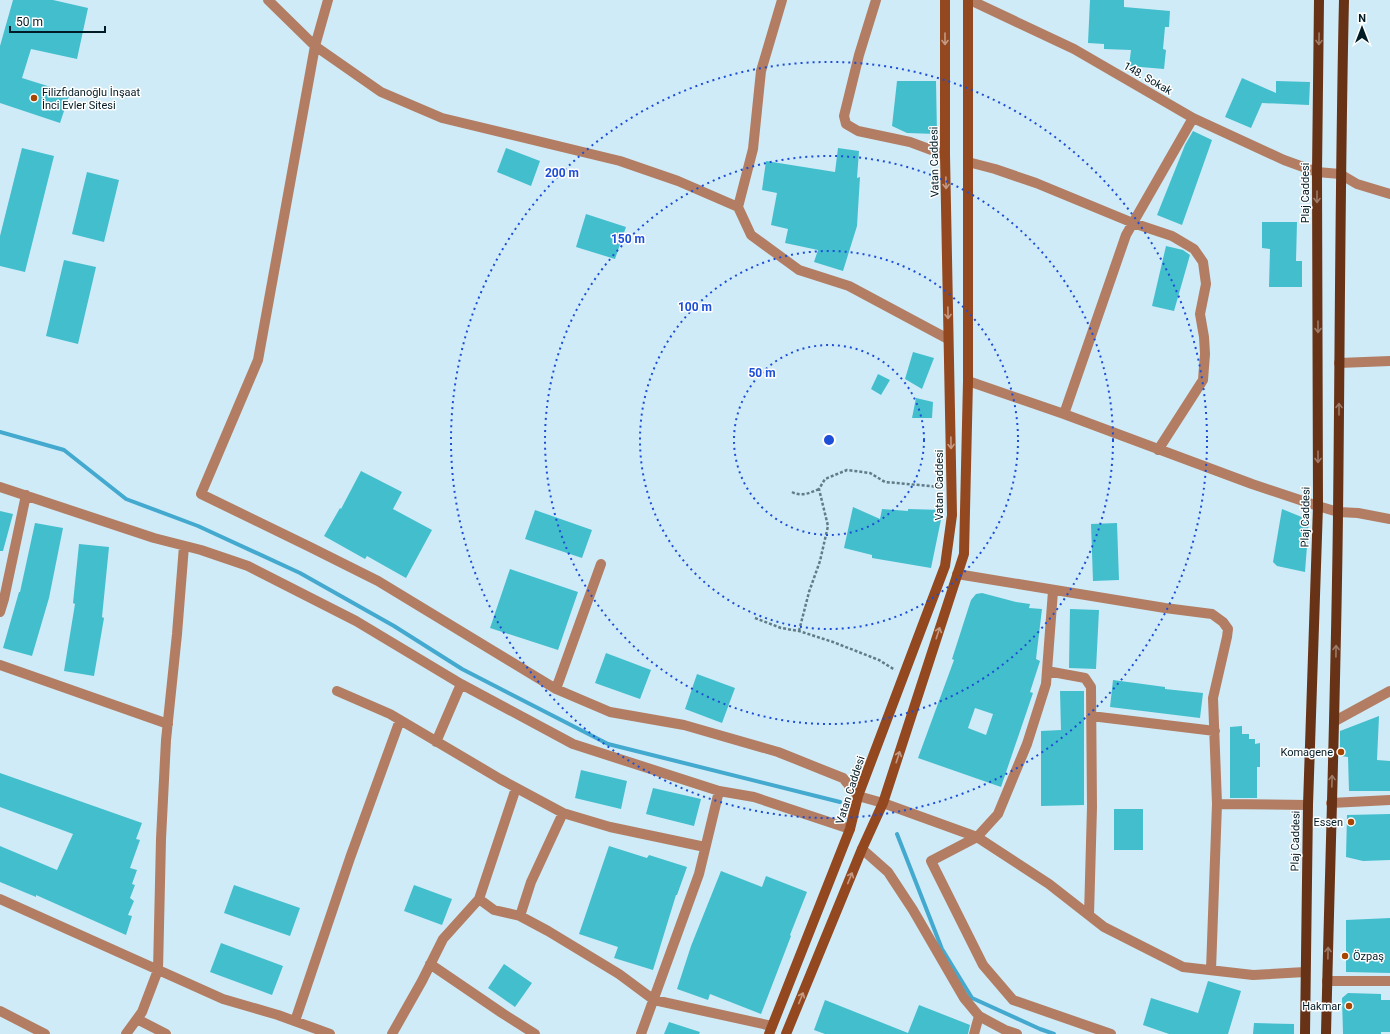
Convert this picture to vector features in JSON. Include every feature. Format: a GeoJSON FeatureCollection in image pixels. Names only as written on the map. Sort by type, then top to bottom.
{"type":"FeatureCollection","features":[{"type":"Feature","properties":{"kind":"main road","name":"Vatan Caddesi"},"geometry":{"type":"LineString","coordinates":[[770,1030],[850,829],[858,796],[945,566],[952,515],[952,488],[948,339],[945,0]]}},
{"type":"Feature","properties":{"kind":"main road"},"geometry":{"type":"LineString","coordinates":[[786,1034],[862,849],[883,803],[964,554],[968,381],[969,0]]}},
{"type":"Feature","properties":{"kind":"main road","name":"Plaj Caddesi"},"geometry":{"type":"LineString","coordinates":[[1305,1034],[1308,805],[1318,506],[1317,172],[1319,0]]}},
{"type":"Feature","properties":{"kind":"main road"},"geometry":{"type":"LineString","coordinates":[[1326,1034],[1331,803],[1335,721],[1340,174],[1344,0]]}},
{"type":"Feature","properties":{"kind":"street"},"geometry":{"type":"LineString","coordinates":[[268,0],[315,46],[381,92],[442,118],[620,161],[678,182],[738,208]]}},
{"type":"Feature","properties":{"kind":"street"},"geometry":{"type":"LineString","coordinates":[[328,0],[315,46],[258,360],[201,494],[310,546],[378,581],[556,689],[610,712],[684,725],[778,752],[843,778],[858,796],[883,803],[977,837],[1049,884],[1104,927],[1183,967],[1253,976],[1305,972]]}},
{"type":"Feature","properties":{"kind":"street"},"geometry":{"type":"LineString","coordinates":[[782,0],[761,71],[752,149],[738,208],[751,235],[799,270],[849,286],[948,339]]}},
{"type":"Feature","properties":{"kind":"street"},"geometry":{"type":"LineString","coordinates":[[876,0],[859,55],[844,116],[846,124],[858,131],[910,142],[946,155]]}},
{"type":"Feature","properties":{"kind":"street","name":"148. Sokak"},"geometry":{"type":"LineString","coordinates":[[969,0],[1074,49],[1193,118],[1284,160],[1317,172],[1340,174]]}},
{"type":"Feature","properties":{"kind":"street"},"geometry":{"type":"LineString","coordinates":[[1064,414],[1126,235],[1193,118]]}},
{"type":"Feature","properties":{"kind":"street"},"geometry":{"type":"LineString","coordinates":[[968,162],[995,169],[1036,183],[1133,223],[1172,236],[1194,250],[1203,262],[1206,284],[1200,314],[1205,354],[1203,380],[1158,450]]}},
{"type":"Feature","properties":{"kind":"street"},"geometry":{"type":"LineString","coordinates":[[1340,174],[1357,184],[1390,194]]}},
{"type":"Feature","properties":{"kind":"street"},"geometry":{"type":"LineString","coordinates":[[1339,363],[1390,360]]}},
{"type":"Feature","properties":{"kind":"street"},"geometry":{"type":"LineString","coordinates":[[968,381],[1064,414],[1252,484],[1318,506],[1338,512],[1358,513],[1390,519]]}},
{"type":"Feature","properties":{"kind":"street"},"geometry":{"type":"LineString","coordinates":[[0,487],[154,538],[248,566],[356,621],[461,684],[573,744],[719,791],[754,797],[850,829]]}},
{"type":"Feature","properties":{"kind":"street"},"geometry":{"type":"LineString","coordinates":[[0,612],[4,600],[26,495]]}},
{"type":"Feature","properties":{"kind":"street"},"geometry":{"type":"LineString","coordinates":[[126,1034],[142,1012],[158,970],[161,839],[168,724],[184,546]]}},
{"type":"Feature","properties":{"kind":"street"},"geometry":{"type":"LineString","coordinates":[[556,689],[601,564]]}},
{"type":"Feature","properties":{"kind":"street"},"geometry":{"type":"LineString","coordinates":[[957,574],[1053,591],[1212,614],[1223,622],[1228,629],[1213,698],[1217,804],[1211,970]]}},
{"type":"Feature","properties":{"kind":"street"},"geometry":{"type":"LineString","coordinates":[[1053,591],[1046,684],[1027,744],[998,814],[977,837],[931,861],[983,965],[1013,1000],[1111,1034]]}},
{"type":"Feature","properties":{"kind":"street"},"geometry":{"type":"LineString","coordinates":[[0,665],[168,724]]}},
{"type":"Feature","properties":{"kind":"street"},"geometry":{"type":"LineString","coordinates":[[1047,671],[1085,678],[1091,687],[1092,807],[1089,915]]}},
{"type":"Feature","properties":{"kind":"street"},"geometry":{"type":"LineString","coordinates":[[436,742],[461,684]]}},
{"type":"Feature","properties":{"kind":"street"},"geometry":{"type":"LineString","coordinates":[[337,691],[390,714],[516,788],[563,813],[610,827],[705,847]]}},
{"type":"Feature","properties":{"kind":"street"},"geometry":{"type":"LineString","coordinates":[[1335,721],[1390,691]]}},
{"type":"Feature","properties":{"kind":"street"},"geometry":{"type":"LineString","coordinates":[[1091,716],[1214,731]]}},
{"type":"Feature","properties":{"kind":"street"},"geometry":{"type":"LineString","coordinates":[[295,1021],[350,858],[400,720]]}},
{"type":"Feature","properties":{"kind":"street"},"geometry":{"type":"LineString","coordinates":[[392,1034],[442,939],[479,899],[516,788]]}},
{"type":"Feature","properties":{"kind":"street"},"geometry":{"type":"LineString","coordinates":[[641,1034],[699,874],[719,791]]}},
{"type":"Feature","properties":{"kind":"street"},"geometry":{"type":"LineString","coordinates":[[1331,803],[1390,800]]}},
{"type":"Feature","properties":{"kind":"street"},"geometry":{"type":"LineString","coordinates":[[1217,804],[1308,805]]}},
{"type":"Feature","properties":{"kind":"street"},"geometry":{"type":"LineString","coordinates":[[520,916],[531,882],[563,813]]}},
{"type":"Feature","properties":{"kind":"street"},"geometry":{"type":"LineString","coordinates":[[862,849],[888,872],[913,910],[960,992],[980,1016],[1005,1030],[1017,1034]]}},
{"type":"Feature","properties":{"kind":"street"},"geometry":{"type":"LineString","coordinates":[[479,899],[494,910],[520,916],[548,931],[619,974],[654,1000],[770,1030]]}},
{"type":"Feature","properties":{"kind":"street"},"geometry":{"type":"LineString","coordinates":[[0,900],[223,999],[278,1015],[295,1021],[317,1032],[330,1034]]}},
{"type":"Feature","properties":{"kind":"street"},"geometry":{"type":"LineString","coordinates":[[430,964],[535,1034]]}},
{"type":"Feature","properties":{"kind":"street"},"geometry":{"type":"LineString","coordinates":[[1327,981],[1390,981]]}},
{"type":"Feature","properties":{"kind":"street"},"geometry":{"type":"LineString","coordinates":[[0,1011],[45,1034]]}},
{"type":"Feature","properties":{"kind":"street"},"geometry":{"type":"LineString","coordinates":[[974,1034],[980,1016]]}},
{"type":"Feature","properties":{"kind":"street"},"geometry":{"type":"LineString","coordinates":[[137,1019],[166,1034]]}},
{"type":"Feature","properties":{"kind":"path"},"geometry":{"type":"LineString","coordinates":[[792,492],[798,495],[810,493],[819,489],[825,478],[847,470],[870,473],[886,482],[952,488]]}},
{"type":"Feature","properties":{"kind":"path"},"geometry":{"type":"LineString","coordinates":[[799,630],[809,592],[820,561],[828,526],[819,489]]}},
{"type":"Feature","properties":{"kind":"path"},"geometry":{"type":"LineString","coordinates":[[755,618],[781,628],[799,630],[879,660],[904,676]]}},
{"type":"Feature","properties":{"kind":"building"},"geometry":{"type":"Polygon","coordinates":[[[13,0],[53,0],[88,8],[77,59],[31,49],[22,78],[70,93],[60,123],[0,103],[0,46],[13,0]]]}},
{"type":"Feature","properties":{"kind":"building"},"geometry":{"type":"Polygon","coordinates":[[[1090,0],[1124,0],[1124,7],[1170,11],[1169,27],[1165,27],[1163,49],[1166,50],[1164,69],[1129,66],[1131,50],[1104,49],[1104,44],[1088,43],[1090,0]]]}},
{"type":"Feature","properties":{"kind":"building"},"geometry":{"type":"Polygon","coordinates":[[[1242,78],[1276,93],[1276,81],[1310,82],[1309,105],[1262,103],[1251,128],[1225,117],[1242,78]]]}},
{"type":"Feature","properties":{"kind":"building"},"geometry":{"type":"Polygon","coordinates":[[[897,81],[936,81],[937,134],[907,133],[892,126],[897,81]]]}},
{"type":"Feature","properties":{"kind":"building"},"geometry":{"type":"Polygon","coordinates":[[[1193,131],[1212,140],[1182,225],[1157,215],[1185,145],[1193,131]]]}},
{"type":"Feature","properties":{"kind":"building"},"geometry":{"type":"Polygon","coordinates":[[[22,148],[54,156],[25,272],[0,266],[0,236],[22,148]]]}},
{"type":"Feature","properties":{"kind":"building"},"geometry":{"type":"Polygon","coordinates":[[[506,148],[540,161],[531,186],[497,172],[506,148]]]}},
{"type":"Feature","properties":{"kind":"building"},"geometry":{"type":"Polygon","coordinates":[[[838,148],[859,151],[857,178],[860,177],[857,226],[843,271],[814,262],[818,250],[785,243],[788,229],[771,225],[777,193],[762,190],[766,161],[835,172],[838,148]]]}},
{"type":"Feature","properties":{"kind":"building"},"geometry":{"type":"Polygon","coordinates":[[[87,172],[119,180],[104,242],[72,234],[87,172]]]}},
{"type":"Feature","properties":{"kind":"building"},"geometry":{"type":"Polygon","coordinates":[[[586,214],[626,227],[615,259],[576,247],[586,214]]]}},
{"type":"Feature","properties":{"kind":"building"},"geometry":{"type":"Polygon","coordinates":[[[1262,222],[1297,222],[1296,261],[1302,261],[1302,287],[1269,287],[1270,249],[1262,248],[1262,222]]]}},
{"type":"Feature","properties":{"kind":"building"},"geometry":{"type":"Polygon","coordinates":[[[1166,246],[1183,250],[1190,255],[1174,311],[1152,306],[1166,246]]]}},
{"type":"Feature","properties":{"kind":"building"},"geometry":{"type":"Polygon","coordinates":[[[64,260],[96,267],[78,344],[46,336],[64,260]]]}},
{"type":"Feature","properties":{"kind":"building"},"geometry":{"type":"Polygon","coordinates":[[[913,352],[934,358],[922,389],[905,379],[913,352]]]}},
{"type":"Feature","properties":{"kind":"building"},"geometry":{"type":"Polygon","coordinates":[[[878,374],[890,380],[881,395],[871,389],[878,374]]]}},
{"type":"Feature","properties":{"kind":"building"},"geometry":{"type":"Polygon","coordinates":[[[916,398],[933,402],[932,418],[912,418],[916,398]]]}},
{"type":"Feature","properties":{"kind":"building"},"geometry":{"type":"Polygon","coordinates":[[[361,471],[402,492],[393,509],[432,530],[406,578],[367,556],[365,559],[324,536],[340,508],[341,509],[361,471]]]}},
{"type":"Feature","properties":{"kind":"building"},"geometry":{"type":"Polygon","coordinates":[[[853,507],[880,519],[882,509],[908,511],[908,509],[943,510],[931,568],[872,558],[872,555],[844,548],[853,507]]]}},
{"type":"Feature","properties":{"kind":"building"},"geometry":{"type":"Polygon","coordinates":[[[1282,509],[1309,520],[1305,572],[1277,566],[1273,562],[1282,509]]]}},
{"type":"Feature","properties":{"kind":"building"},"geometry":{"type":"Polygon","coordinates":[[[535,510],[592,530],[582,558],[525,539],[535,510]]]}},
{"type":"Feature","properties":{"kind":"building"},"geometry":{"type":"Polygon","coordinates":[[[0,511],[13,514],[3,551],[0,551],[0,511]]]}},
{"type":"Feature","properties":{"kind":"building"},"geometry":{"type":"Polygon","coordinates":[[[35,523],[63,528],[49,598],[32,656],[3,648],[20,592],[35,523]]]}},
{"type":"Feature","properties":{"kind":"building"},"geometry":{"type":"Polygon","coordinates":[[[1117,523],[1119,580],[1093,581],[1091,524],[1117,523]]]}},
{"type":"Feature","properties":{"kind":"building"},"geometry":{"type":"Polygon","coordinates":[[[79,544],[109,547],[102,617],[104,618],[94,676],[64,671],[75,604],[73,603],[79,544]]]}},
{"type":"Feature","properties":{"kind":"building"},"geometry":{"type":"Polygon","coordinates":[[[510,569],[578,592],[558,650],[490,628],[510,569]]]}},
{"type":"Feature","properties":{"kind":"building"},"geometry":{"type":"Polygon","coordinates":[[[982,593],[1030,604],[1029,608],[1042,609],[1036,659],[1040,661],[1030,692],[1033,693],[1001,787],[918,758],[954,660],[952,659],[971,600],[976,594],[982,593]],[[975,708],[968,728],[986,735],[993,714],[975,708]]]}},
{"type":"Feature","properties":{"kind":"building"},"geometry":{"type":"Polygon","coordinates":[[[1070,609],[1099,610],[1096,669],[1069,668],[1070,609]]]}},
{"type":"Feature","properties":{"kind":"building"},"geometry":{"type":"Polygon","coordinates":[[[606,653],[651,670],[640,699],[595,683],[606,653]]]}},
{"type":"Feature","properties":{"kind":"building"},"geometry":{"type":"Polygon","coordinates":[[[697,674],[735,688],[722,723],[685,709],[697,674]]]}},
{"type":"Feature","properties":{"kind":"building"},"geometry":{"type":"Polygon","coordinates":[[[1113,680],[1165,687],[1165,689],[1203,693],[1200,718],[1110,707],[1113,680]]]}},
{"type":"Feature","properties":{"kind":"building"},"geometry":{"type":"Polygon","coordinates":[[[1060,691],[1084,691],[1084,805],[1041,806],[1041,731],[1061,730],[1060,691]]]}},
{"type":"Feature","properties":{"kind":"building"},"geometry":{"type":"Polygon","coordinates":[[[1379,716],[1377,760],[1390,761],[1390,791],[1349,791],[1348,757],[1340,756],[1340,731],[1379,716]]]}},
{"type":"Feature","properties":{"kind":"building"},"geometry":{"type":"Polygon","coordinates":[[[1242,726],[1242,734],[1249,734],[1249,739],[1255,739],[1255,744],[1260,743],[1260,767],[1257,767],[1257,798],[1230,798],[1230,727],[1242,726]]]}},
{"type":"Feature","properties":{"kind":"building"},"geometry":{"type":"Polygon","coordinates":[[[581,770],[627,781],[621,809],[575,798],[581,770]]]}},
{"type":"Feature","properties":{"kind":"building"},"geometry":{"type":"Polygon","coordinates":[[[0,773],[142,823],[136,839],[140,840],[130,868],[137,870],[132,884],[135,885],[130,898],[134,901],[128,915],[132,916],[126,935],[36,895],[36,897],[0,882],[0,846],[57,870],[73,834],[0,807],[0,773]]]}},
{"type":"Feature","properties":{"kind":"building"},"geometry":{"type":"Polygon","coordinates":[[[653,788],[701,799],[694,826],[646,814],[653,788]]]}},
{"type":"Feature","properties":{"kind":"building"},"geometry":{"type":"Polygon","coordinates":[[[1114,809],[1143,809],[1143,850],[1114,850],[1114,809]]]}},
{"type":"Feature","properties":{"kind":"building"},"geometry":{"type":"Polygon","coordinates":[[[1390,814],[1390,860],[1363,861],[1346,857],[1347,815],[1390,814]]]}},
{"type":"Feature","properties":{"kind":"building"},"geometry":{"type":"Polygon","coordinates":[[[609,846],[647,858],[649,855],[687,867],[676,895],[653,970],[614,958],[618,947],[579,934],[609,846]]]}},
{"type":"Feature","properties":{"kind":"building"},"geometry":{"type":"Polygon","coordinates":[[[721,871],[762,887],[766,876],[807,892],[761,1014],[710,994],[708,1000],[677,989],[691,946],[721,871]]]}},
{"type":"Feature","properties":{"kind":"building"},"geometry":{"type":"Polygon","coordinates":[[[234,885],[300,908],[290,936],[224,913],[234,885]]]}},
{"type":"Feature","properties":{"kind":"building"},"geometry":{"type":"Polygon","coordinates":[[[414,885],[452,899],[442,925],[404,911],[414,885]]]}},
{"type":"Feature","properties":{"kind":"building"},"geometry":{"type":"Polygon","coordinates":[[[1390,918],[1390,973],[1346,972],[1346,920],[1390,918]]]}},
{"type":"Feature","properties":{"kind":"building"},"geometry":{"type":"Polygon","coordinates":[[[221,943],[283,966],[272,995],[210,972],[221,943]]]}},
{"type":"Feature","properties":{"kind":"building"},"geometry":{"type":"Polygon","coordinates":[[[504,964],[532,983],[515,1007],[488,988],[504,964]]]}},
{"type":"Feature","properties":{"kind":"building"},"geometry":{"type":"Polygon","coordinates":[[[1208,981],[1241,991],[1228,1034],[1169,1034],[1143,1025],[1151,998],[1198,1013],[1208,981]]]}},
{"type":"Feature","properties":{"kind":"building"},"geometry":{"type":"Polygon","coordinates":[[[1348,993],[1381,994],[1381,1000],[1390,1000],[1390,1032],[1381,1032],[1381,1034],[1343,1034],[1342,998],[1348,993]]]}},
{"type":"Feature","properties":{"kind":"building"},"geometry":{"type":"Polygon","coordinates":[[[825,1000],[908,1033],[919,1005],[970,1025],[968,1034],[825,1034],[814,1030],[825,1000]]]}},
{"type":"Feature","properties":{"kind":"building"},"geometry":{"type":"Polygon","coordinates":[[[669,1022],[700,1032],[699,1034],[664,1034],[669,1022]]]}},
{"type":"Feature","properties":{"kind":"building"},"geometry":{"type":"Polygon","coordinates":[[[1254,1023],[1294,1024],[1294,1034],[1253,1034],[1254,1023]]]}},
{"type":"Feature","properties":{"kind":"waterway"},"geometry":{"type":"LineString","coordinates":[[0,432],[64,450],[126,499],[198,526],[300,573],[394,626],[462,669],[608,744],[840,802]]}},
{"type":"Feature","properties":{"kind":"waterway"},"geometry":{"type":"LineString","coordinates":[[897,834],[942,949],[972,998],[1054,1034]]}},
{"type":"Feature","properties":{"kind":"place","name":"Filizfidanoğlu İnşaat İnci Evler Sitesi"},"geometry":{"type":"Point","coordinates":[34,98]}},
{"type":"Feature","properties":{"kind":"place","name":"Komagene"},"geometry":{"type":"Point","coordinates":[1341,752]}},
{"type":"Feature","properties":{"kind":"place","name":"Essen"},"geometry":{"type":"Point","coordinates":[1351,822]}},
{"type":"Feature","properties":{"kind":"place","name":"Özpaş"},"geometry":{"type":"Point","coordinates":[1345,956]}},
{"type":"Feature","properties":{"kind":"place","name":"Hakmar"},"geometry":{"type":"Point","coordinates":[1349,1006]}}]}
